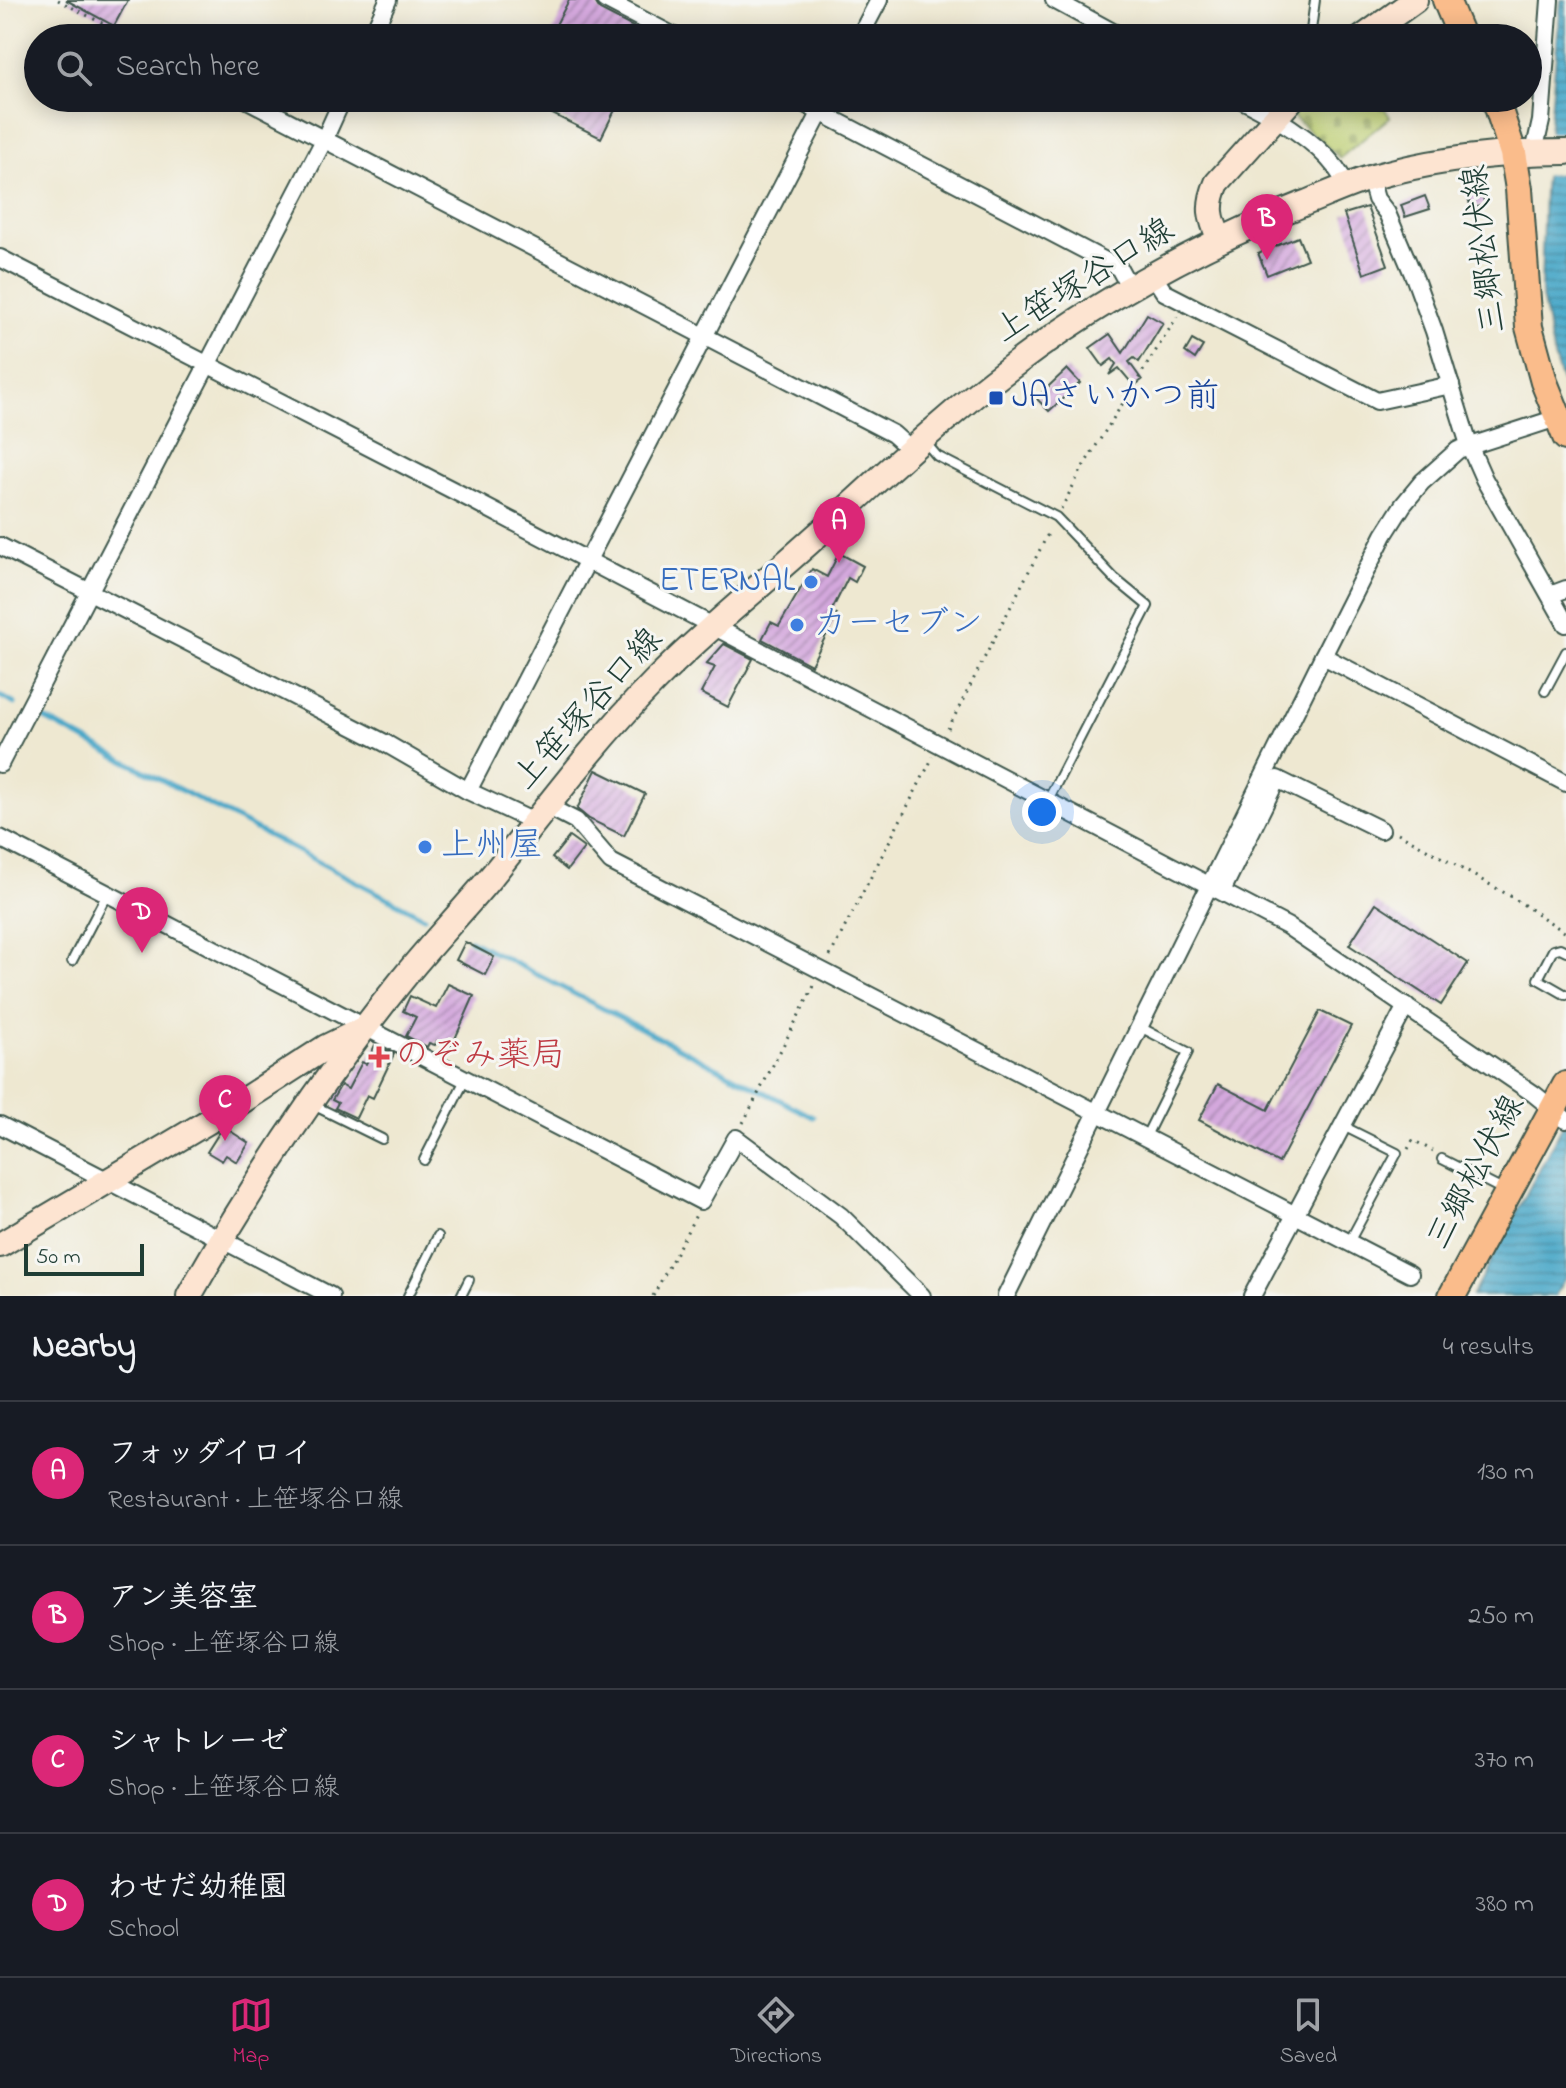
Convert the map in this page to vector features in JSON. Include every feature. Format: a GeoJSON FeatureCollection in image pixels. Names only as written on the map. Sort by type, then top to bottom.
{"type":"FeatureCollection","features":[{"type":"Feature","properties":{"kind":"main road"},"geometry":{"type":"LineString","coordinates":[[1382,24],[1415,0]]}},
{"type":"Feature","properties":{"kind":"main road"},"geometry":{"type":"LineString","coordinates":[[1446,0],[1456,24]]}},
{"type":"Feature","properties":{"kind":"main road"},"geometry":{"type":"LineString","coordinates":[[1460,0],[1469,24]]}},
{"type":"Feature","properties":{"kind":"main road"},"geometry":{"type":"LineString","coordinates":[[1220,240],[1209,212],[1217,183],[1279,112]]}},
{"type":"Feature","properties":{"kind":"main road","name":"三郷松伏線"},"geometry":{"type":"LineString","coordinates":[[1506,112],[1539,152],[1519,189],[1529,327],[1561,428]]}},
{"type":"Feature","properties":{"kind":"main road","name":"上笹塚谷口線"},"geometry":{"type":"LineString","coordinates":[[189,1296],[309,1103],[402,980],[474,897],[599,740],[659,677],[918,445],[1008,369],[1061,331],[1130,288],[1220,240],[1370,178],[1430,164],[1539,152]]}},
{"type":"Feature","properties":{"kind":"main road"},"geometry":{"type":"LineString","coordinates":[[0,1245],[326,1047],[366,1027]]}},
{"type":"Feature","properties":{"kind":"main road","name":"三郷松伏線"},"geometry":{"type":"LineString","coordinates":[[1452,1296],[1507,1192],[1561,1115],[1566,1085]]}},
{"type":"Feature","properties":{"kind":"street"},"geometry":{"type":"LineString","coordinates":[[377,24],[388,0]]}},
{"type":"Feature","properties":{"kind":"street"},"geometry":{"type":"LineString","coordinates":[[605,0],[651,24]]}},
{"type":"Feature","properties":{"kind":"street"},"geometry":{"type":"LineString","coordinates":[[866,24],[879,0]]}},
{"type":"Feature","properties":{"kind":"street"},"geometry":{"type":"LineString","coordinates":[[1054,0],[1098,24]]}},
{"type":"Feature","properties":{"kind":"street"},"geometry":{"type":"LineString","coordinates":[[1542,108],[1550,0]]}},
{"type":"Feature","properties":{"kind":"street"},"geometry":{"type":"LineString","coordinates":[[271,112],[918,445]]}},
{"type":"Feature","properties":{"kind":"street"},"geometry":{"type":"LineString","coordinates":[[0,764],[337,112]]}},
{"type":"Feature","properties":{"kind":"street"},"geometry":{"type":"LineString","coordinates":[[468,791],[820,112]]}},
{"type":"Feature","properties":{"kind":"street"},"geometry":{"type":"LineString","coordinates":[[837,112],[1119,268],[1130,288]]}},
{"type":"Feature","properties":{"kind":"street"},"geometry":{"type":"LineString","coordinates":[[1267,112],[1341,172],[1347,187]]}},
{"type":"Feature","properties":{"kind":"street"},"geometry":{"type":"LineString","coordinates":[[1539,152],[1542,112]]}},
{"type":"Feature","properties":{"kind":"street"},"geometry":{"type":"LineString","coordinates":[[1370,178],[1376,199],[1387,213],[1415,279],[1469,445],[1484,479],[1558,592],[1566,624]]}},
{"type":"Feature","properties":{"kind":"street"},"geometry":{"type":"LineString","coordinates":[[0,258],[1287,926],[1561,1115]]}},
{"type":"Feature","properties":{"kind":"street"},"geometry":{"type":"LineString","coordinates":[[1153,275],[1164,292],[1377,401],[1451,385]]}},
{"type":"Feature","properties":{"kind":"street"},"geometry":{"type":"LineString","coordinates":[[1006,1296],[1140,1027],[1216,888],[1259,801],[1323,656],[1384,535],[1403,505],[1446,458],[1469,445],[1561,428]]}},
{"type":"Feature","properties":{"kind":"street"},"geometry":{"type":"LineString","coordinates":[[0,546],[385,743],[468,791],[540,814],[576,821],[611,862],[1410,1274]]}},
{"type":"Feature","properties":{"kind":"street"},"geometry":{"type":"LineString","coordinates":[[1323,656],[1566,783]]}},
{"type":"Feature","properties":{"kind":"street"},"geometry":{"type":"LineString","coordinates":[[1259,801],[1277,779],[1381,830]]}},
{"type":"Feature","properties":{"kind":"street"},"geometry":{"type":"LineString","coordinates":[[0,838],[701,1201],[736,1138],[841,1216],[922,1296]]}},
{"type":"Feature","properties":{"kind":"street"},"geometry":{"type":"LineString","coordinates":[[1252,1296],[1406,1006]]}},
{"type":"Feature","properties":{"kind":"street"},"geometry":{"type":"LineString","coordinates":[[0,1125],[331,1296]]}},
{"type":"Feature","properties":{"kind":"lane"},"geometry":{"type":"LineString","coordinates":[[1312,24],[1315,0]]}},
{"type":"Feature","properties":{"kind":"lane"},"geometry":{"type":"LineString","coordinates":[[918,445],[1056,517],[1114,578],[1148,606],[1048,800]]}},
{"type":"Feature","properties":{"kind":"lane"},"geometry":{"type":"LineString","coordinates":[[1545,691],[1566,652]]}},
{"type":"Feature","properties":{"kind":"lane"},"geometry":{"type":"LineString","coordinates":[[72,961],[107,894]]}},
{"type":"Feature","properties":{"kind":"lane"},"geometry":{"type":"LineString","coordinates":[[1566,951],[1560,948],[1553,950],[1538,979],[1566,995]]}},
{"type":"Feature","properties":{"kind":"lane"},"geometry":{"type":"LineString","coordinates":[[1140,1027],[1188,1052],[1145,1138]]}},
{"type":"Feature","properties":{"kind":"lane"},"geometry":{"type":"LineString","coordinates":[[424,1160],[466,1078]]}},
{"type":"Feature","properties":{"kind":"lane"},"geometry":{"type":"LineString","coordinates":[[309,1103],[382,1139]]}},
{"type":"Feature","properties":{"kind":"lane"},"geometry":{"type":"LineString","coordinates":[[1343,1126],[1397,1153],[1349,1242]]}},
{"type":"Feature","properties":{"kind":"lane"},"geometry":{"type":"LineString","coordinates":[[1442,1159],[1507,1192]]}},
{"type":"Feature","properties":{"kind":"lane"},"geometry":{"type":"LineString","coordinates":[[408,1296],[438,1236]]}},
{"type":"Feature","properties":{"kind":"lane"},"geometry":{"type":"LineString","coordinates":[[461,1296],[469,1280]]}},
{"type":"Feature","properties":{"kind":"path"},"geometry":{"type":"LineString","coordinates":[[58,0],[68,2],[106,24]]}},
{"type":"Feature","properties":{"kind":"path"},"geometry":{"type":"LineString","coordinates":[[736,1138],[1000,631],[1056,517],[1084,465],[1185,303]]}},
{"type":"Feature","properties":{"kind":"path"},"geometry":{"type":"LineString","coordinates":[[1381,830],[1399,833],[1512,897],[1566,933]]}},
{"type":"Feature","properties":{"kind":"path"},"geometry":{"type":"LineString","coordinates":[[1397,1153],[1404,1156],[1413,1140],[1441,1155],[1442,1159]]}},
{"type":"Feature","properties":{"kind":"path"},"geometry":{"type":"LineString","coordinates":[[653,1296],[701,1201]]}},
{"type":"Feature","properties":{"kind":"green space"},"geometry":{"type":"Polygon","coordinates":[[[1387,112],[1390,117],[1340,158],[1290,114],[1387,112]]]}},
{"type":"Feature","properties":{"kind":"water"},"geometry":{"type":"Polygon","coordinates":[[[1561,0],[1566,0],[1566,395],[1554,357],[1541,291],[1544,189],[1561,0]]]}},
{"type":"Feature","properties":{"kind":"water"},"geometry":{"type":"Polygon","coordinates":[[[1566,1119],[1566,1276],[1555,1296],[1472,1296],[1566,1119]]]}},
{"type":"Feature","properties":{"kind":"pier"},"geometry":{"type":"Polygon","coordinates":[[[1545,133],[1566,133],[1566,172],[1543,176],[1545,133]]]}},
{"type":"Feature","properties":{"kind":"building"},"geometry":{"type":"Polygon","coordinates":[[[66,0],[128,0],[115,24],[66,0]]]}},
{"type":"Feature","properties":{"kind":"building"},"geometry":{"type":"Polygon","coordinates":[[[569,0],[594,0],[600,10],[627,24],[556,24],[569,0]]]}},
{"type":"Feature","properties":{"kind":"building"},"geometry":{"type":"Polygon","coordinates":[[[548,112],[614,112],[601,138],[548,112]]]}},
{"type":"Feature","properties":{"kind":"building"},"geometry":{"type":"Polygon","coordinates":[[[1479,182],[1485,205],[1471,209],[1465,185],[1479,182]]]}},
{"type":"Feature","properties":{"kind":"building"},"geometry":{"type":"Polygon","coordinates":[[[1425,196],[1430,209],[1405,217],[1401,205],[1425,196]]]}},
{"type":"Feature","properties":{"kind":"building"},"geometry":{"type":"Polygon","coordinates":[[[1367,207],[1388,265],[1364,274],[1344,214],[1367,207]]]}},
{"type":"Feature","properties":{"kind":"building"},"geometry":{"type":"Polygon","coordinates":[[[1298,237],[1307,259],[1267,275],[1258,253],[1298,237]]]}},
{"type":"Feature","properties":{"kind":"building"},"geometry":{"type":"Polygon","coordinates":[[[1147,314],[1163,323],[1139,362],[1134,358],[1129,362],[1142,380],[1134,386],[1119,368],[1109,375],[1116,364],[1112,359],[1103,366],[1090,348],[1110,334],[1123,353],[1147,314]]]}},
{"type":"Feature","properties":{"kind":"building"},"geometry":{"type":"Polygon","coordinates":[[[1192,340],[1203,346],[1195,359],[1185,352],[1192,340]]]}},
{"type":"Feature","properties":{"kind":"building"},"geometry":{"type":"Polygon","coordinates":[[[1067,369],[1080,383],[1049,411],[1036,398],[1067,369]]]}},
{"type":"Feature","properties":{"kind":"building"},"geometry":{"type":"Polygon","coordinates":[[[839,553],[863,566],[855,582],[848,578],[831,612],[837,614],[811,665],[762,639],[771,622],[779,626],[812,569],[827,577],[839,553]]]}},
{"type":"Feature","properties":{"kind":"building"},"geometry":{"type":"Polygon","coordinates":[[[724,644],[753,659],[728,707],[701,693],[715,667],[706,664],[724,644]]]}},
{"type":"Feature","properties":{"kind":"building"},"geometry":{"type":"Polygon","coordinates":[[[596,770],[645,794],[624,836],[589,819],[577,809],[596,770]]]}},
{"type":"Feature","properties":{"kind":"building"},"geometry":{"type":"Polygon","coordinates":[[[569,837],[584,848],[567,870],[552,858],[569,837]]]}},
{"type":"Feature","properties":{"kind":"building"},"geometry":{"type":"Polygon","coordinates":[[[1376,903],[1468,963],[1441,1005],[1349,945],[1376,903]]]}},
{"type":"Feature","properties":{"kind":"building"},"geometry":{"type":"Polygon","coordinates":[[[465,942],[494,957],[485,975],[456,960],[465,942]]]}},
{"type":"Feature","properties":{"kind":"building"},"geometry":{"type":"Polygon","coordinates":[[[448,984],[474,996],[451,1048],[437,1041],[435,1045],[429,1043],[427,1047],[406,1036],[416,1017],[403,1011],[410,996],[436,1008],[448,984]]]}},
{"type":"Feature","properties":{"kind":"building"},"geometry":{"type":"Polygon","coordinates":[[[1320,1011],[1351,1026],[1279,1163],[1199,1120],[1218,1084],[1268,1110],[1320,1011]]]}},
{"type":"Feature","properties":{"kind":"building"},"geometry":{"type":"Polygon","coordinates":[[[375,1045],[394,1054],[373,1098],[367,1095],[356,1118],[335,1108],[338,1103],[332,1100],[341,1085],[348,1089],[375,1045]]]}},
{"type":"Feature","properties":{"kind":"building"},"geometry":{"type":"Polygon","coordinates":[[[227,1129],[249,1143],[237,1162],[226,1155],[222,1161],[207,1152],[219,1133],[227,1129]]]}},
{"type":"Feature","properties":{"kind":"waterway"},"geometry":{"type":"LineString","coordinates":[[0,696],[15,704]]}},
{"type":"Feature","properties":{"kind":"waterway"},"geometry":{"type":"LineString","coordinates":[[41,717],[424,917]]}},
{"type":"Feature","properties":{"kind":"waterway"},"geometry":{"type":"LineString","coordinates":[[470,940],[813,1117]]}},
{"type":"Feature","properties":{"kind":"place","name":"アン美容室"},"geometry":{"type":"Point","coordinates":[1267,260]}},
{"type":"Feature","properties":{"kind":"place","name":"JAさいかつ前"},"geometry":{"type":"Point","coordinates":[996,398]}},
{"type":"Feature","properties":{"kind":"place","name":"フォッダイロイ"},"geometry":{"type":"Point","coordinates":[839,563]}},
{"type":"Feature","properties":{"kind":"place","name":"ETERNAL"},"geometry":{"type":"Point","coordinates":[811,582]}},
{"type":"Feature","properties":{"kind":"place","name":"カーセブン"},"geometry":{"type":"Point","coordinates":[797,625]}},
{"type":"Feature","properties":{"kind":"place","name":"上州屋"},"geometry":{"type":"Point","coordinates":[425,847]}},
{"type":"Feature","properties":{"kind":"place","name":"わせだ幼稚園"},"geometry":{"type":"Point","coordinates":[142,953]}},
{"type":"Feature","properties":{"kind":"place","name":"のぞみ薬局"},"geometry":{"type":"Point","coordinates":[379,1057]}},
{"type":"Feature","properties":{"kind":"place","name":"シャトレーゼ"},"geometry":{"type":"Point","coordinates":[225,1141]}}]}
